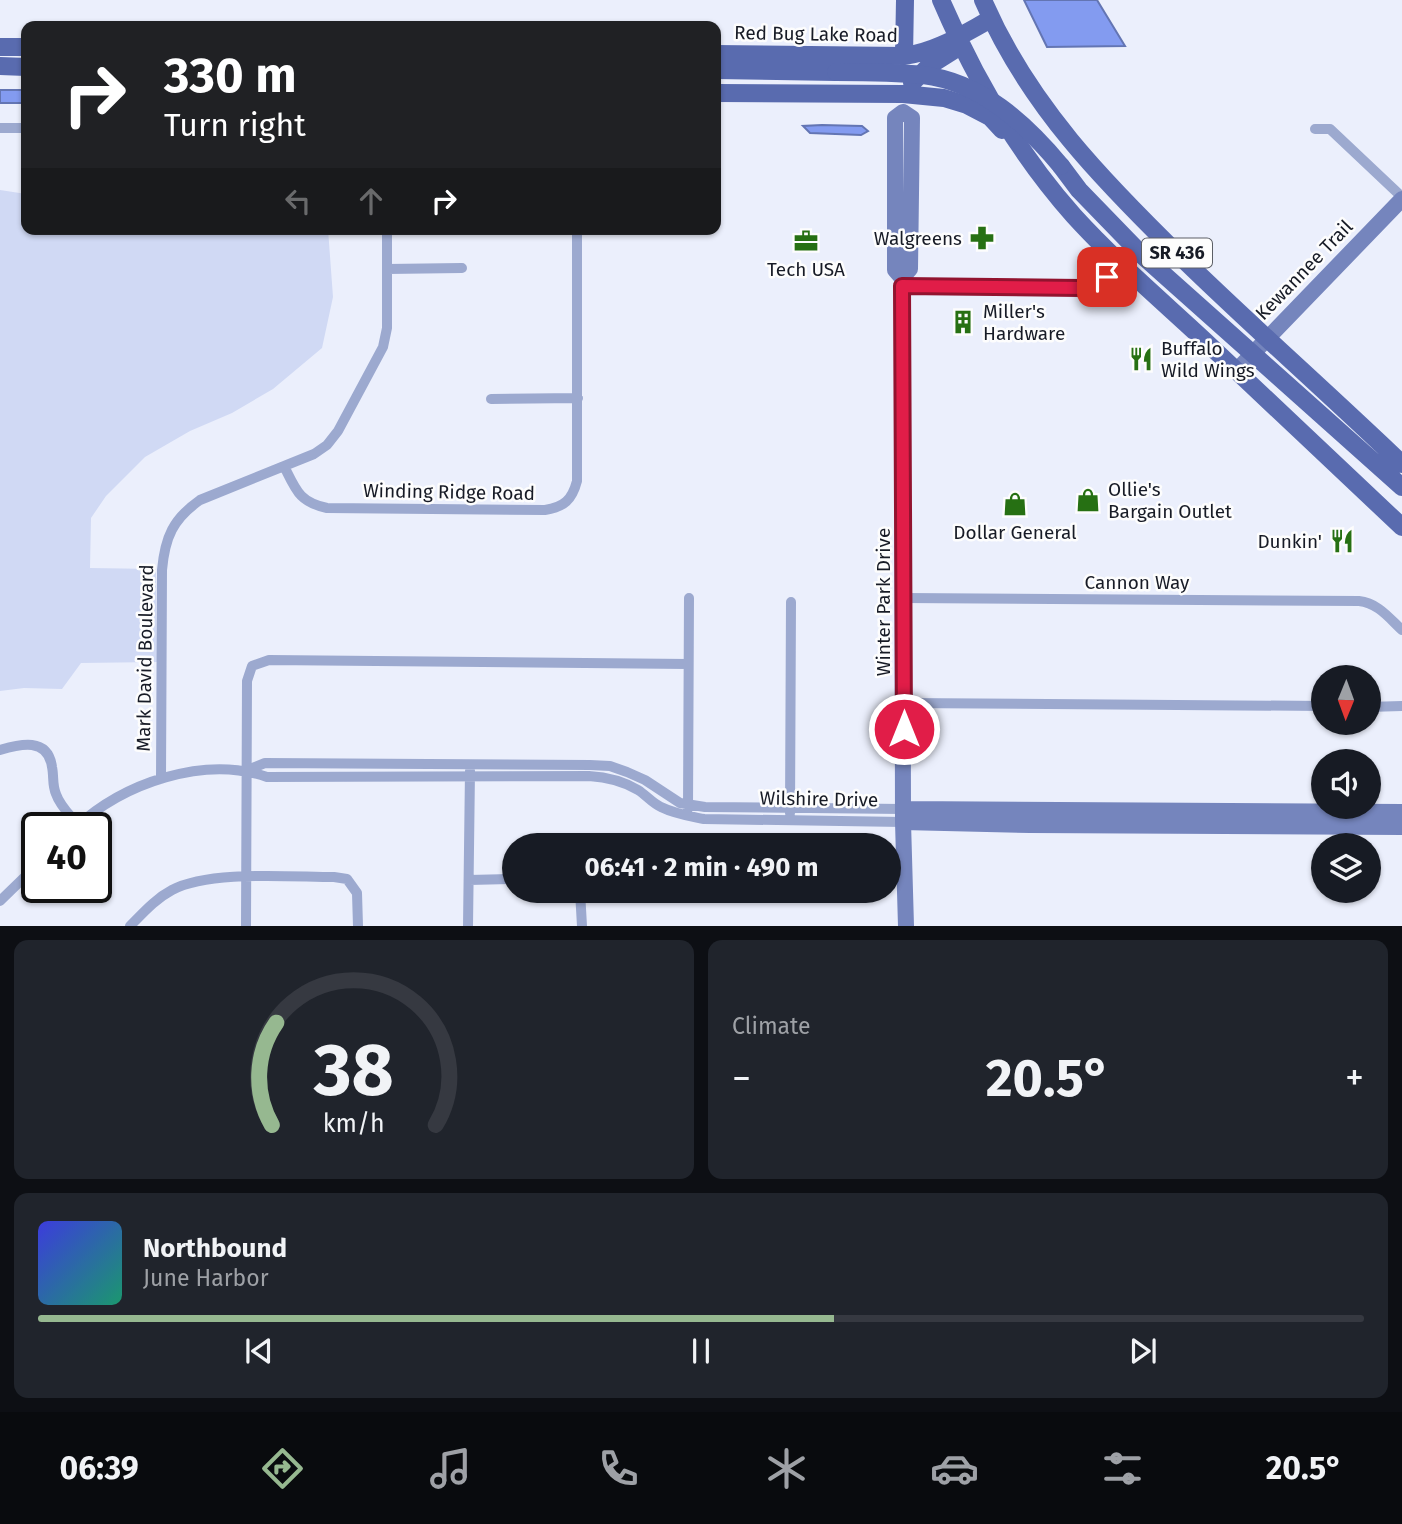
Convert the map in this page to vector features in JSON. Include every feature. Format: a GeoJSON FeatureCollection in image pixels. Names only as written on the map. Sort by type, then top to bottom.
{"type":"FeatureCollection","features":[{"type":"Feature","properties":{"kind":"main road","name":"Winter Park Drive"},"geometry":{"type":"LineString","coordinates":[[904,56],[905,0]]}},
{"type":"Feature","properties":{"kind":"main road","name":"SR 436"},"geometry":{"type":"LineString","coordinates":[[941,0],[981,84],[1031,161],[1074,216],[1402,527]]}},
{"type":"Feature","properties":{"kind":"main road","name":"SR 436"},"geometry":{"type":"LineString","coordinates":[[983,0],[1030,87],[1059,128],[1115,193],[1266,339],[1402,464]]}},
{"type":"Feature","properties":{"kind":"main road","name":"Red Bug Lake Road"},"geometry":{"type":"LineString","coordinates":[[721,54],[904,56],[921,54],[959,41],[994,23]]}},
{"type":"Feature","properties":{"kind":"main road","name":"Red Bug Lake Road"},"geometry":{"type":"LineString","coordinates":[[903,103],[929,66],[959,41]]}},
{"type":"Feature","properties":{"kind":"main road"},"geometry":{"type":"LineString","coordinates":[[0,47],[21,47]]}},
{"type":"Feature","properties":{"kind":"main road"},"geometry":{"type":"LineString","coordinates":[[0,66],[21,67]]}},
{"type":"Feature","properties":{"kind":"main road"},"geometry":{"type":"LineString","coordinates":[[721,70],[926,75],[973,89],[1016,118],[1035,135],[1079,190],[1143,256],[1402,486]]}},
{"type":"Feature","properties":{"kind":"main road"},"geometry":{"type":"LineString","coordinates":[[721,93],[903,103],[944,98],[967,105],[990,117],[1031,161]]}},
{"type":"Feature","properties":{"kind":"street","name":"Winter Park Drive"},"geometry":{"type":"LineString","coordinates":[[904,56],[903,103],[912,118],[910,269],[902,282],[903,816],[906,926]]}},
{"type":"Feature","properties":{"kind":"street"},"geometry":{"type":"LineString","coordinates":[[0,128],[21,128]]}},
{"type":"Feature","properties":{"kind":"street"},"geometry":{"type":"LineString","coordinates":[[1315,129],[1330,129],[1402,198]]}},
{"type":"Feature","properties":{"kind":"street","name":"Kewannee Trail"},"geometry":{"type":"LineString","coordinates":[[1236,371],[1402,198]]}},
{"type":"Feature","properties":{"kind":"street","name":"Mark David Boulevard"},"geometry":{"type":"LineString","coordinates":[[161,779],[162,570],[169,534],[184,511],[200,500],[314,454],[327,445],[338,431],[383,347],[387,328],[387,235]]}},
{"type":"Feature","properties":{"kind":"street","name":"Winding Ridge Road"},"geometry":{"type":"LineString","coordinates":[[284,466],[304,500],[327,508],[545,510],[568,502],[577,481],[577,235]]}},
{"type":"Feature","properties":{"kind":"street"},"geometry":{"type":"LineString","coordinates":[[902,282],[1081,288],[1099,284],[1121,262]]}},
{"type":"Feature","properties":{"kind":"street"},"geometry":{"type":"LineString","coordinates":[[387,269],[462,268]]}},
{"type":"Feature","properties":{"kind":"street"},"geometry":{"type":"LineString","coordinates":[[491,399],[578,398]]}},
{"type":"Feature","properties":{"kind":"street"},"geometry":{"type":"LineString","coordinates":[[688,810],[689,598]]}},
{"type":"Feature","properties":{"kind":"street","name":"Cannon Way"},"geometry":{"type":"LineString","coordinates":[[904,598],[1370,602],[1402,630]]}},
{"type":"Feature","properties":{"kind":"street"},"geometry":{"type":"LineString","coordinates":[[790,813],[792,602]]}},
{"type":"Feature","properties":{"kind":"street"},"geometry":{"type":"LineString","coordinates":[[246,926],[247,681],[252,666],[269,660],[688,664]]}},
{"type":"Feature","properties":{"kind":"street"},"geometry":{"type":"LineString","coordinates":[[904,703],[1311,706]]}},
{"type":"Feature","properties":{"kind":"street"},"geometry":{"type":"LineString","coordinates":[[1381,707],[1402,706]]}},
{"type":"Feature","properties":{"kind":"street"},"geometry":{"type":"LineString","coordinates":[[0,750],[20,744],[32,744],[42,748],[50,756],[55,792],[67,812]]}},
{"type":"Feature","properties":{"kind":"street","name":"Wilshire Drive"},"geometry":{"type":"LineString","coordinates":[[247,770],[265,763],[610,766],[645,780],[704,819],[790,813],[1223,818],[1402,812]]}},
{"type":"Feature","properties":{"kind":"street"},"geometry":{"type":"LineString","coordinates":[[468,926],[470,764]]}},
{"type":"Feature","properties":{"kind":"street","name":"Wilshire Drive"},"geometry":{"type":"LineString","coordinates":[[97,812],[116,799],[161,779],[212,769],[247,770],[267,777],[607,778],[638,790],[656,805],[677,814],[688,810]]}},
{"type":"Feature","properties":{"kind":"street","name":"Wilshire Drive"},"geometry":{"type":"LineString","coordinates":[[1223,818],[1402,827]]}},
{"type":"Feature","properties":{"kind":"street"},"geometry":{"type":"LineString","coordinates":[[130,926],[157,899],[174,889],[192,882],[246,877],[346,879],[357,893],[358,926]]}},
{"type":"Feature","properties":{"kind":"street"},"geometry":{"type":"LineString","coordinates":[[469,880],[502,879]]}},
{"type":"Feature","properties":{"kind":"street"},"geometry":{"type":"LineString","coordinates":[[0,901],[21,881]]}},
{"type":"Feature","properties":{"kind":"street"},"geometry":{"type":"LineString","coordinates":[[581,903],[582,926]]}},
{"type":"Feature","properties":{"kind":"shaded area"},"geometry":{"type":"Polygon","coordinates":[[[0,190],[21,193],[21,235],[328,235],[333,297],[322,348],[273,389],[145,457],[106,496],[91,518],[90,568],[156,569],[157,662],[81,663],[62,689],[24,688],[0,691],[0,190]]]}},
{"type":"Feature","properties":{"kind":"water"},"geometry":{"type":"Polygon","coordinates":[[[1024,0],[1097,0],[1125,46],[1047,47],[1024,0]]]}},
{"type":"Feature","properties":{"kind":"water"},"geometry":{"type":"Polygon","coordinates":[[[0,90],[21,90],[21,103],[0,103],[0,90]]]}},
{"type":"Feature","properties":{"kind":"water"},"geometry":{"type":"Polygon","coordinates":[[[803,126],[862,126],[868,131],[861,135],[810,133],[803,126]]]}},
{"type":"Feature","properties":{"kind":"place","name":"Walgreens"},"geometry":{"type":"Point","coordinates":[982,238]}},
{"type":"Feature","properties":{"kind":"place","name":"Tech USA"},"geometry":{"type":"Point","coordinates":[806,241]}},
{"type":"Feature","properties":{"kind":"place","name":"Miller's Hardware"},"geometry":{"type":"Point","coordinates":[963,322]}},
{"type":"Feature","properties":{"kind":"place","name":"Buffalo Wild Wings"},"geometry":{"type":"Point","coordinates":[1141,359]}},
{"type":"Feature","properties":{"kind":"place","name":"Ollie's Bargain Outlet"},"geometry":{"type":"Point","coordinates":[1088,500]}},
{"type":"Feature","properties":{"kind":"place","name":"Dollar General"},"geometry":{"type":"Point","coordinates":[1015,504]}},
{"type":"Feature","properties":{"kind":"place","name":"Dunkin'"},"geometry":{"type":"Point","coordinates":[1342,541]}},
{"type":"Feature","properties":{"kind":"route"},"geometry":{"type":"LineString","coordinates":[[904,729],[902,286],[1081,288],[1099,284],[1107,277]]}}]}
